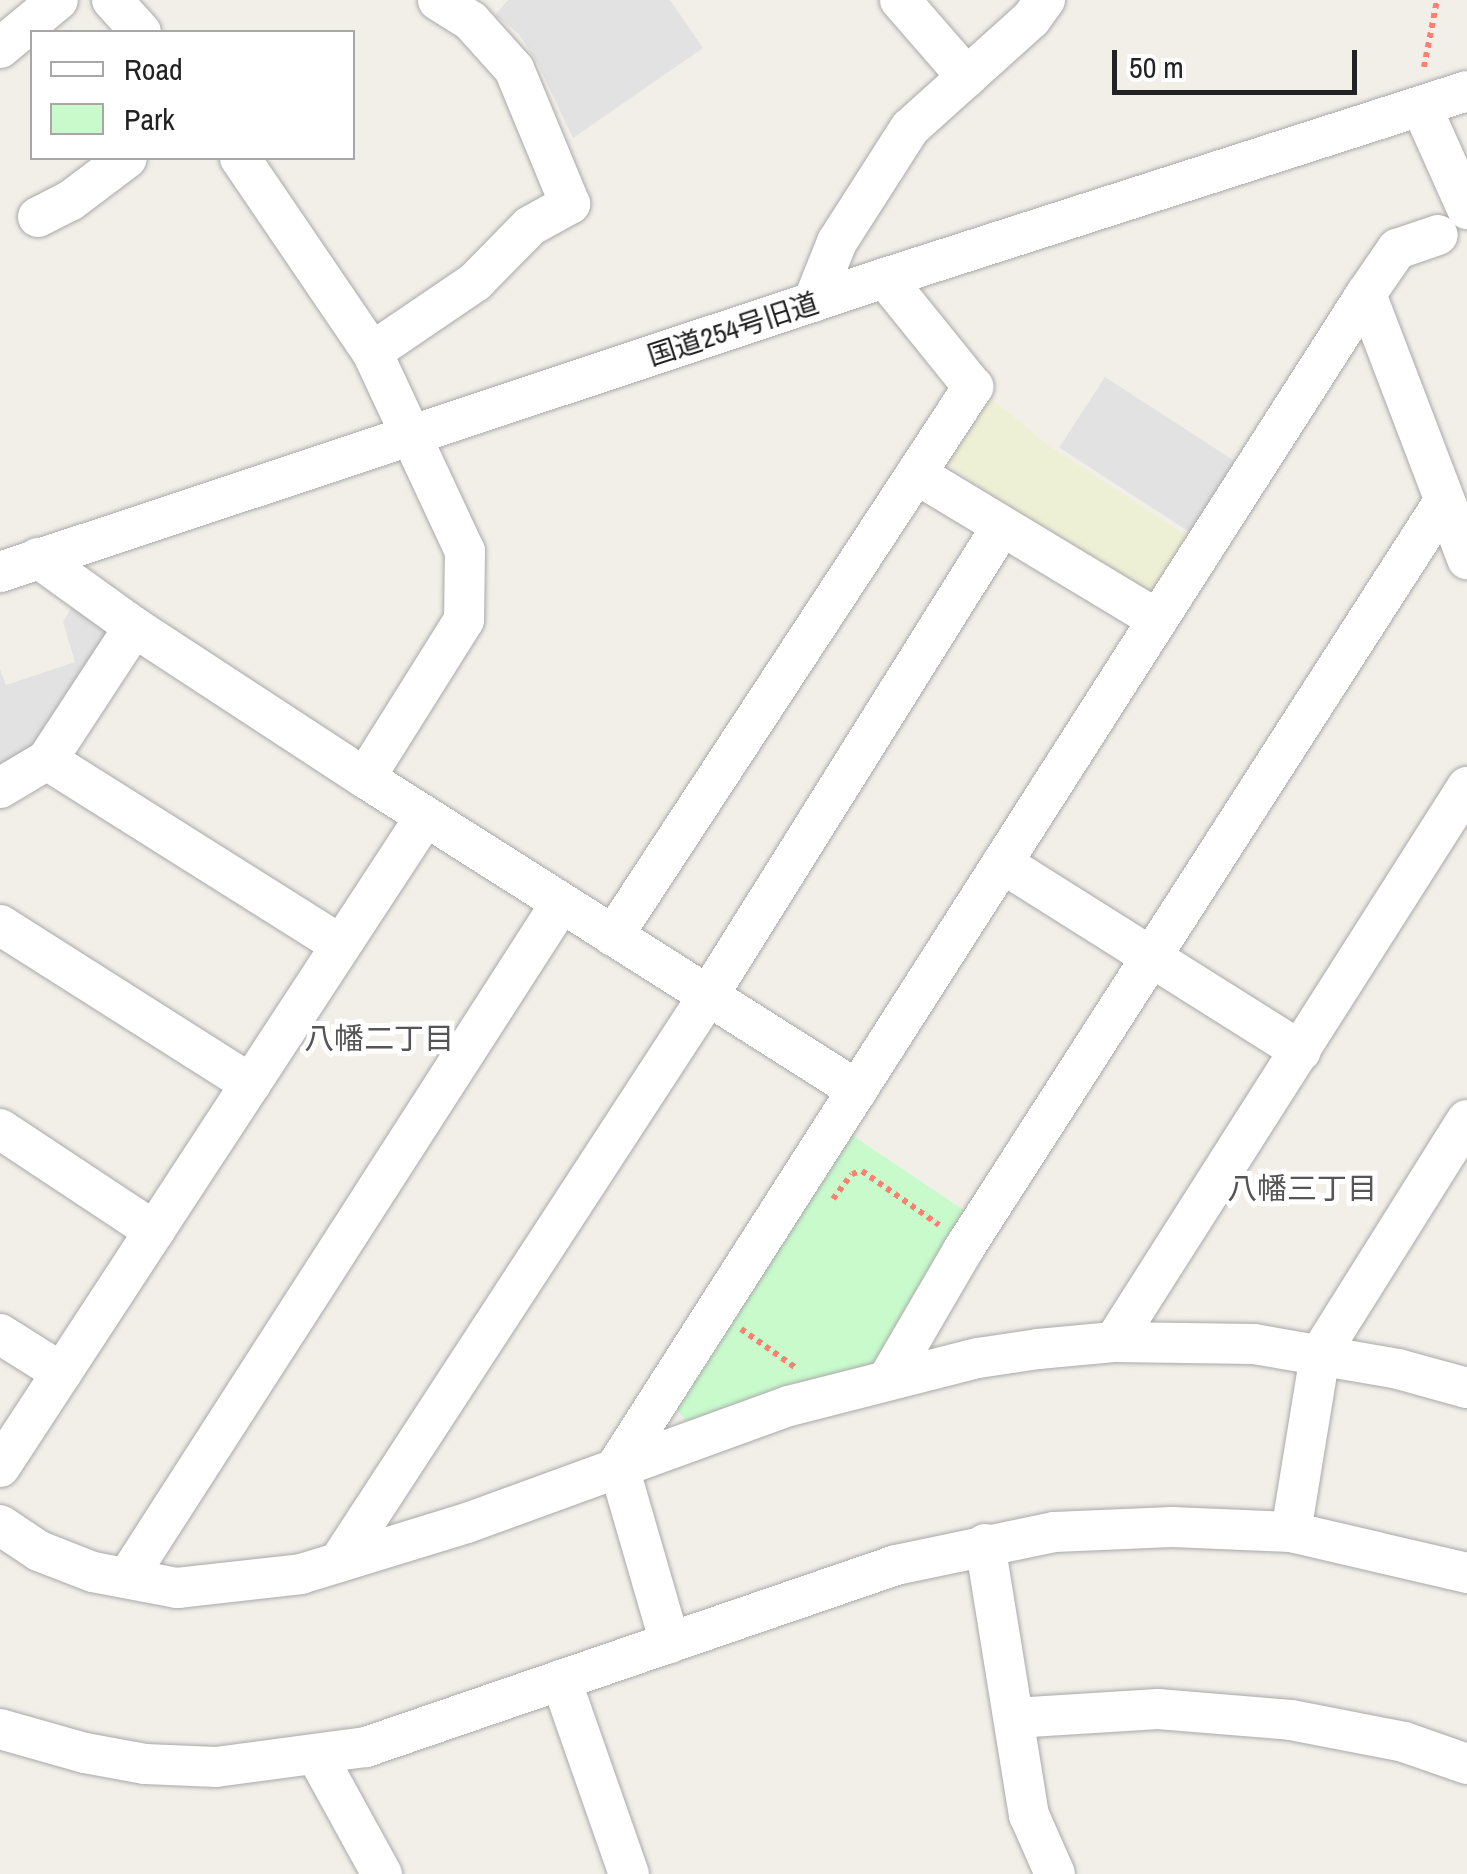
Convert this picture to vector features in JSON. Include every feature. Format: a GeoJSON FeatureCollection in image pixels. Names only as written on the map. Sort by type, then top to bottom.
{"type":"FeatureCollection","features":[{"type":"Feature","properties":{"kind":"street"},"geometry":{"type":"LineString","coordinates":[[0,48],[58,0]]}},
{"type":"Feature","properties":{"kind":"street"},"geometry":{"type":"LineString","coordinates":[[112,0],[139,30]]}},
{"type":"Feature","properties":{"kind":"street"},"geometry":{"type":"LineString","coordinates":[[372,352],[476,282],[530,226],[570,204],[514,69],[471,21],[438,0]]}},
{"type":"Feature","properties":{"kind":"street"},"geometry":{"type":"LineString","coordinates":[[900,0],[967,77]]}},
{"type":"Feature","properties":{"kind":"street"},"geometry":{"type":"LineString","coordinates":[[813,302],[837,242],[910,128],[1031,19],[1045,0]]}},
{"type":"Feature","properties":{"kind":"street","name":"国道254号旧道"},"geometry":{"type":"LineString","coordinates":[[0,572],[885,278],[1467,90]]}},
{"type":"Feature","properties":{"kind":"street"},"geometry":{"type":"LineString","coordinates":[[618,1464],[730,1322],[857,1090],[1366,294],[1397,249],[1453,222],[1420,106]]}},
{"type":"Feature","properties":{"kind":"street"},"geometry":{"type":"LineString","coordinates":[[38,217],[70,201],[124,160]]}},
{"type":"Feature","properties":{"kind":"street"},"geometry":{"type":"LineString","coordinates":[[241,160],[372,352],[464,551],[464,620],[365,778]]}},
{"type":"Feature","properties":{"kind":"street"},"geometry":{"type":"LineString","coordinates":[[614,936],[973,387],[885,278]]}},
{"type":"Feature","properties":{"kind":"street"},"geometry":{"type":"LineString","coordinates":[[1366,294],[1442,503],[1467,559]]}},
{"type":"Feature","properties":{"kind":"street"},"geometry":{"type":"LineString","coordinates":[[916,474],[1156,619]]}},
{"type":"Feature","properties":{"kind":"street"},"geometry":{"type":"LineString","coordinates":[[888,1380],[964,1250],[1442,503]]}},
{"type":"Feature","properties":{"kind":"street"},"geometry":{"type":"LineString","coordinates":[[339,1562],[708,996],[1002,526]]}},
{"type":"Feature","properties":{"kind":"street"},"geometry":{"type":"LineString","coordinates":[[38,558],[134,627],[425,817],[857,1090]]}},
{"type":"Feature","properties":{"kind":"street"},"geometry":{"type":"LineString","coordinates":[[0,788],[48,760],[134,627]]}},
{"type":"Feature","properties":{"kind":"street"},"geometry":{"type":"LineString","coordinates":[[48,760],[341,946]]}},
{"type":"Feature","properties":{"kind":"street"},"geometry":{"type":"LineString","coordinates":[[1114,1342],[1467,787]]}},
{"type":"Feature","properties":{"kind":"street"},"geometry":{"type":"LineString","coordinates":[[0,1467],[425,817]]}},
{"type":"Feature","properties":{"kind":"street"},"geometry":{"type":"LineString","coordinates":[[1002,863],[1301,1051]]}},
{"type":"Feature","properties":{"kind":"street"},"geometry":{"type":"LineString","coordinates":[[127,1578],[562,903]]}},
{"type":"Feature","properties":{"kind":"street"},"geometry":{"type":"LineString","coordinates":[[0,925],[251,1084]]}},
{"type":"Feature","properties":{"kind":"street"},"geometry":{"type":"LineString","coordinates":[[1291,1532],[1320,1354],[1467,1120]]}},
{"type":"Feature","properties":{"kind":"street"},"geometry":{"type":"LineString","coordinates":[[0,1129],[154,1231]]}},
{"type":"Feature","properties":{"kind":"street"},"geometry":{"type":"LineString","coordinates":[[0,1334],[62,1373]]}},
{"type":"Feature","properties":{"kind":"street"},"geometry":{"type":"LineString","coordinates":[[0,1525],[38,1551],[93,1572],[177,1588],[300,1574],[467,1523],[618,1464],[789,1406],[978,1358],[1114,1342],[1254,1344],[1320,1354],[1467,1388]]}},
{"type":"Feature","properties":{"kind":"street"},"geometry":{"type":"LineString","coordinates":[[618,1464],[670,1643]]}},
{"type":"Feature","properties":{"kind":"street"},"geometry":{"type":"LineString","coordinates":[[0,1729],[85,1754],[145,1764],[216,1767],[366,1748],[896,1565],[1054,1532],[1152,1528],[1291,1532],[1467,1573]]}},
{"type":"Feature","properties":{"kind":"street"},"geometry":{"type":"LineString","coordinates":[[985,1544],[1029,1816],[1056,1874]]}},
{"type":"Feature","properties":{"kind":"street"},"geometry":{"type":"LineString","coordinates":[[561,1680],[629,1874]]}},
{"type":"Feature","properties":{"kind":"street"},"geometry":{"type":"LineString","coordinates":[[1014,1718],[1158,1709],[1291,1720],[1404,1742],[1467,1764]]}},
{"type":"Feature","properties":{"kind":"street"},"geometry":{"type":"LineString","coordinates":[[317,1756],[382,1874]]}},
{"type":"Feature","properties":{"kind":"path"},"geometry":{"type":"LineString","coordinates":[[1420,106],[1437,0]]}},
{"type":"Feature","properties":{"kind":"path"},"geometry":{"type":"LineString","coordinates":[[826,1204],[852,1174],[862,1171],[938,1220],[942,1237]]}},
{"type":"Feature","properties":{"kind":"path"},"geometry":{"type":"LineString","coordinates":[[730,1322],[755,1316]]}},
{"type":"Feature","properties":{"kind":"path"},"geometry":{"type":"LineString","coordinates":[[730,1322],[802,1372]]}},
{"type":"Feature","properties":{"kind":"green space"},"geometry":{"type":"Polygon","coordinates":[[[987,395],[1049,446],[1190,538],[1156,592],[1147,594],[1006,506],[948,464],[987,395]]]}},
{"type":"Feature","properties":{"kind":"green space"},"geometry":{"type":"Polygon","coordinates":[[[849,1133],[971,1215],[872,1367],[689,1425],[673,1404],[849,1133]]]}},
{"type":"Feature","properties":{"kind":"shaded area"},"geometry":{"type":"Polygon","coordinates":[[[508,0],[670,0],[703,48],[573,138],[538,64],[519,34],[495,15],[508,0]]]}},
{"type":"Feature","properties":{"kind":"shaded area"},"geometry":{"type":"Polygon","coordinates":[[[1105,377],[1238,464],[1193,534],[1059,447],[1105,377]]]}},
{"type":"Feature","properties":{"kind":"shaded area"},"geometry":{"type":"Polygon","coordinates":[[[73,605],[109,631],[23,764],[0,776],[0,669],[6,685],[75,662],[63,622],[73,605]]]}},
{"type":"Feature","properties":{"kind":"district","name":"八幡二丁目"},"geometry":{"type":"Point","coordinates":[379,1038]}},
{"type":"Feature","properties":{"kind":"district","name":"八幡三丁目"},"geometry":{"type":"Point","coordinates":[1302,1188]}}]}
